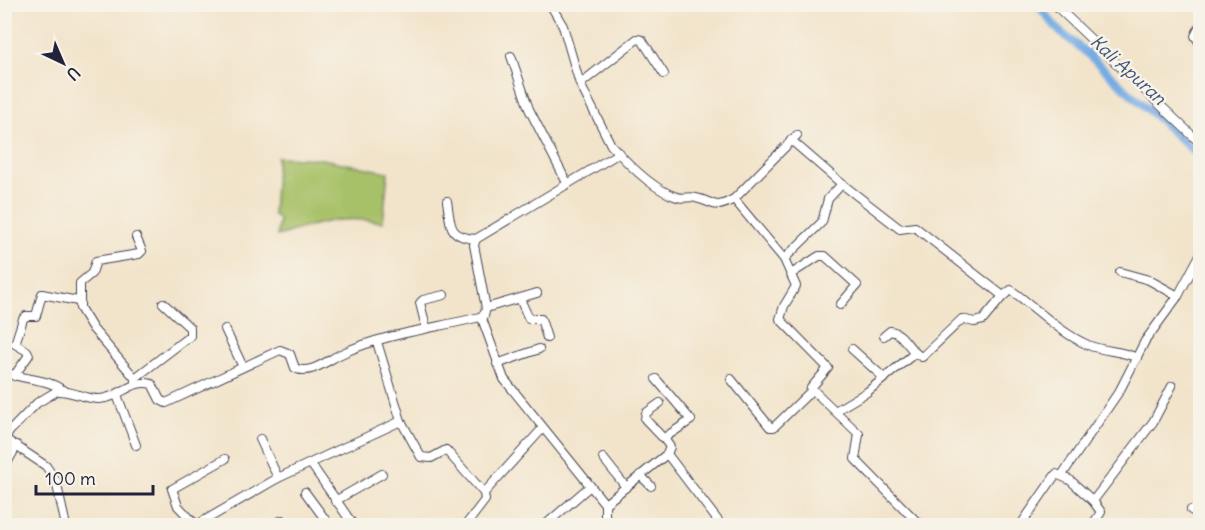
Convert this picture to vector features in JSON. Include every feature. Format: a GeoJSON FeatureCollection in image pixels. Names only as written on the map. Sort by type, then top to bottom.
{"type":"FeatureCollection","features":[{"type":"Feature","properties":{"kind":"street"},"geometry":{"type":"LineString","coordinates":[[550,4],[562,26],[580,84],[611,145],[661,190],[680,198],[693,197],[711,206],[721,206],[735,199],[794,137],[842,184],[900,229],[915,227],[1002,296]]}},
{"type":"Feature","properties":{"kind":"street"},"geometry":{"type":"LineString","coordinates":[[1054,4],[1200,143]]}},
{"type":"Feature","properties":{"kind":"street"},"geometry":{"type":"LineString","coordinates":[[1200,26],[1195,36],[1200,43]]}},
{"type":"Feature","properties":{"kind":"street"},"geometry":{"type":"LineString","coordinates":[[580,84],[637,39],[642,40],[664,74]]}},
{"type":"Feature","properties":{"kind":"street"},"geometry":{"type":"LineString","coordinates":[[511,56],[529,109],[567,183]]}},
{"type":"Feature","properties":{"kind":"street"},"geometry":{"type":"LineString","coordinates":[[613,525],[605,516],[605,504],[555,439],[515,395],[497,364],[483,312],[474,245],[477,239],[619,153]]}},
{"type":"Feature","properties":{"kind":"street"},"geometry":{"type":"LineString","coordinates":[[784,259],[822,222],[828,199],[842,184]]}},
{"type":"Feature","properties":{"kind":"street"},"geometry":{"type":"LineString","coordinates":[[731,380],[770,427],[774,427],[812,390],[812,385],[828,368],[780,319],[784,306],[796,286],[784,259],[735,199]]}},
{"type":"Feature","properties":{"kind":"street"},"geometry":{"type":"LineString","coordinates":[[447,201],[455,234],[460,238],[477,239]]}},
{"type":"Feature","properties":{"kind":"street"},"geometry":{"type":"LineString","coordinates":[[136,237],[142,251],[139,254],[96,261],[92,273],[80,283],[78,301],[93,329],[135,381],[152,384],[160,400],[166,403],[280,350],[290,354],[295,368],[305,370],[342,353],[483,312],[537,293]]}},
{"type":"Feature","properties":{"kind":"street"},"geometry":{"type":"LineString","coordinates":[[1062,475],[1120,390],[1145,341],[1178,296],[1200,255]]}},
{"type":"Feature","properties":{"kind":"street"},"geometry":{"type":"LineString","coordinates":[[791,274],[819,256],[825,256],[857,285],[840,305]]}},
{"type":"Feature","properties":{"kind":"street"},"geometry":{"type":"LineString","coordinates":[[1120,272],[1149,279],[1178,296]]}},
{"type":"Feature","properties":{"kind":"street"},"geometry":{"type":"LineString","coordinates":[[884,336],[890,331],[896,332],[915,353],[924,356],[962,319],[974,322],[983,320],[1002,296],[1011,290],[1086,344],[1106,351],[1116,350],[1137,358]]}},
{"type":"Feature","properties":{"kind":"street"},"geometry":{"type":"LineString","coordinates":[[14,376],[29,352],[15,344],[23,319],[26,316],[36,316],[39,296],[42,294],[64,296],[78,301]]}},
{"type":"Feature","properties":{"kind":"street"},"geometry":{"type":"LineString","coordinates":[[426,327],[420,303],[423,300],[444,295]]}},
{"type":"Feature","properties":{"kind":"street"},"geometry":{"type":"LineString","coordinates":[[520,299],[530,319],[538,318],[543,322],[547,338]]}},
{"type":"Feature","properties":{"kind":"street"},"geometry":{"type":"LineString","coordinates":[[4,371],[14,376],[39,379],[63,390],[98,399],[117,395],[190,336],[190,328],[163,303]]}},
{"type":"Feature","properties":{"kind":"street"},"geometry":{"type":"LineString","coordinates":[[225,329],[243,366]]}},
{"type":"Feature","properties":{"kind":"street"},"geometry":{"type":"LineString","coordinates":[[376,342],[401,422],[420,457],[431,458],[446,450],[484,493],[485,500],[465,525]]}},
{"type":"Feature","properties":{"kind":"street"},"geometry":{"type":"LineString","coordinates":[[497,364],[539,349]]}},
{"type":"Feature","properties":{"kind":"street"},"geometry":{"type":"LineString","coordinates":[[852,349],[883,377]]}},
{"type":"Feature","properties":{"kind":"street"},"geometry":{"type":"LineString","coordinates":[[835,411],[867,392],[915,353]]}},
{"type":"Feature","properties":{"kind":"street"},"geometry":{"type":"LineString","coordinates":[[656,379],[691,420],[665,440]]}},
{"type":"Feature","properties":{"kind":"street"},"geometry":{"type":"LineString","coordinates":[[1093,501],[1154,422],[1172,386]]}},
{"type":"Feature","properties":{"kind":"street"},"geometry":{"type":"LineString","coordinates":[[63,390],[50,392],[4,437],[46,466],[57,481],[66,525]]}},
{"type":"Feature","properties":{"kind":"street"},"geometry":{"type":"LineString","coordinates":[[812,390],[859,434],[855,459],[921,525]]}},
{"type":"Feature","properties":{"kind":"street"},"geometry":{"type":"LineString","coordinates":[[117,395],[136,445]]}},
{"type":"Feature","properties":{"kind":"street"},"geometry":{"type":"LineString","coordinates":[[605,504],[667,454],[670,447],[645,419],[646,413],[660,403]]}},
{"type":"Feature","properties":{"kind":"street"},"geometry":{"type":"LineString","coordinates":[[225,459],[172,489],[178,506],[196,525],[278,478],[401,422]]}},
{"type":"Feature","properties":{"kind":"street"},"geometry":{"type":"LineString","coordinates":[[484,493],[543,428]]}},
{"type":"Feature","properties":{"kind":"street"},"geometry":{"type":"LineString","coordinates":[[260,439],[278,478]]}},
{"type":"Feature","properties":{"kind":"street"},"geometry":{"type":"LineString","coordinates":[[7,463],[17,446]]}},
{"type":"Feature","properties":{"kind":"street"},"geometry":{"type":"LineString","coordinates":[[667,454],[722,525]]}},
{"type":"Feature","properties":{"kind":"street"},"geometry":{"type":"LineString","coordinates":[[603,458],[626,487]]}},
{"type":"Feature","properties":{"kind":"street"},"geometry":{"type":"LineString","coordinates":[[311,464],[354,525]]}},
{"type":"Feature","properties":{"kind":"street"},"geometry":{"type":"LineString","coordinates":[[335,501],[382,474]]}},
{"type":"Feature","properties":{"kind":"street"},"geometry":{"type":"LineString","coordinates":[[640,475],[651,486]]}},
{"type":"Feature","properties":{"kind":"street"},"geometry":{"type":"LineString","coordinates":[[1020,525],[1052,476],[1062,475],[1093,501],[1101,512],[1092,525]]}},
{"type":"Feature","properties":{"kind":"street"},"geometry":{"type":"LineString","coordinates":[[544,525],[589,486]]}},
{"type":"Feature","properties":{"kind":"street"},"geometry":{"type":"LineString","coordinates":[[305,492],[330,525]]}},
{"type":"Feature","properties":{"kind":"street"},"geometry":{"type":"LineString","coordinates":[[1191,510],[1200,515]]}},
{"type":"Feature","properties":{"kind":"street"},"geometry":{"type":"LineString","coordinates":[[272,525],[282,520],[289,525]]}},
{"type":"Feature","properties":{"kind":"green space"},"geometry":{"type":"Polygon","coordinates":[[[277,157],[322,159],[388,172],[383,222],[341,220],[317,224],[277,236],[279,219],[273,214],[277,157]]]}},
{"type":"Feature","properties":{"kind":"waterway","name":"Kali Apuran"},"geometry":{"type":"LineString","coordinates":[[1037,4],[1060,32],[1082,49],[1200,157]]}}]}
